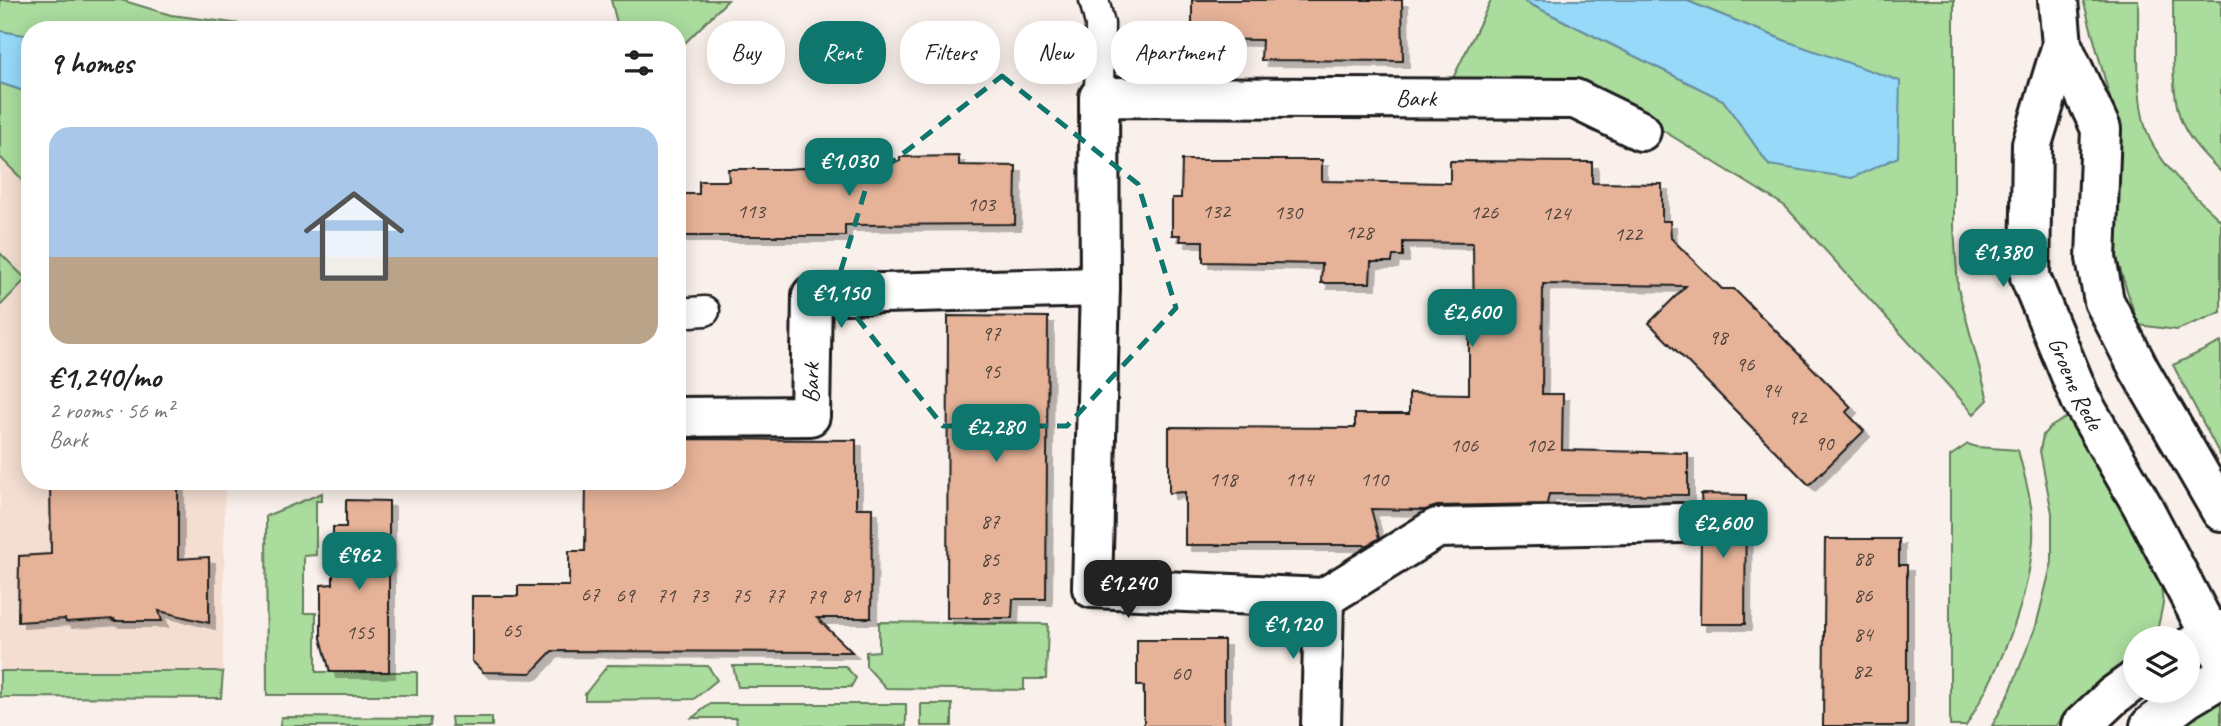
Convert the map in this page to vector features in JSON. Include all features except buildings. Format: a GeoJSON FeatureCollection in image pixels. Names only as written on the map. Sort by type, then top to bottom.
{"type":"FeatureCollection","features":[{"type":"Feature","properties":{"kind":"street","name":"Groene Rede"},"geometry":{"type":"LineString","coordinates":[[2058,0],[2062,45],[2101,129],[2096,258],[2104,302],[2221,511]]}},
{"type":"Feature","properties":{"kind":"street","name":"Groene Rede"},"geometry":{"type":"LineString","coordinates":[[2062,45],[2032,144],[2030,276],[2081,400],[2142,505],[2210,643]]}},
{"type":"Feature","properties":{"kind":"street","name":"Bark"},"geometry":{"type":"LineString","coordinates":[[1099,97],[1574,99],[1641,131]]}},
{"type":"Feature","properties":{"kind":"street"},"geometry":{"type":"LineString","coordinates":[[1099,97],[1100,288],[1092,588],[1324,598],[1437,528],[1681,523]]}},
{"type":"Feature","properties":{"kind":"street","name":"Bark"},"geometry":{"type":"LineString","coordinates":[[686,417],[810,416],[813,295],[1100,288]]}},
{"type":"Feature","properties":{"kind":"street"},"geometry":{"type":"LineString","coordinates":[[1321,726],[1324,598]]}},
{"type":"Feature","properties":{"kind":"street"},"geometry":{"type":"LineString","coordinates":[[2150,726],[2187,698],[2221,678]]}},
{"type":"Feature","properties":{"kind":"street"},"geometry":{"type":"LineString","coordinates":[[2081,726],[2123,689]]}},
{"type":"Feature","properties":{"kind":"lane"},"geometry":{"type":"LineString","coordinates":[[1094,0],[1100,24],[1099,97]]}},
{"type":"Feature","properties":{"kind":"highlighted area"},"geometry":{"type":"Polygon","coordinates":[[[1002,76],[1138,184],[1176,308],[1067,426],[943,426],[835,290],[868,181],[1002,76]]]}},
{"type":"Feature","properties":{"kind":"shaded area"},"geometry":{"type":"Polygon","coordinates":[[[0,121],[21,129],[21,490],[225,490],[223,672],[0,671],[0,121]]]}},
{"type":"Feature","properties":{"kind":"green space"},"geometry":{"type":"Polygon","coordinates":[[[0,0],[121,0],[171,15],[218,21],[21,21],[21,34],[0,31],[0,0]]]}},
{"type":"Feature","properties":{"kind":"green space"},"geometry":{"type":"Polygon","coordinates":[[[611,0],[728,0],[686,42],[686,21],[616,21],[611,0]]]}},
{"type":"Feature","properties":{"kind":"green space"},"geometry":{"type":"Polygon","coordinates":[[[1491,0],[1522,0],[1723,100],[1769,165],[1786,41],[1685,0],[1954,0],[1954,227],[1958,288],[1988,400],[1974,414],[1785,206],[1581,80],[1452,80],[1491,0]]]}},
{"type":"Feature","properties":{"kind":"green space"},"geometry":{"type":"Polygon","coordinates":[[[2085,0],[2138,0],[2138,75],[2142,114],[2147,131],[2167,166],[2221,221],[2221,312],[2177,330],[2138,325],[2115,253],[2116,120],[2085,0]]]}},
{"type":"Feature","properties":{"kind":"green space"},"geometry":{"type":"Polygon","coordinates":[[[2173,0],[2221,0],[2221,172],[2191,138],[2179,113],[2174,82],[2173,0]]]}},
{"type":"Feature","properties":{"kind":"green space"},"geometry":{"type":"Polygon","coordinates":[[[0,83],[21,90],[21,179],[0,157],[0,83]]]}},
{"type":"Feature","properties":{"kind":"green space"},"geometry":{"type":"Polygon","coordinates":[[[0,253],[21,274],[21,284],[0,306],[0,253]]]}},
{"type":"Feature","properties":{"kind":"green space"},"geometry":{"type":"Polygon","coordinates":[[[2221,342],[2221,457],[2173,365],[2221,342]]]}},
{"type":"Feature","properties":{"kind":"green space"},"geometry":{"type":"Polygon","coordinates":[[[2069,416],[2160,577],[2163,604],[2158,626],[2123,626],[2123,668],[2055,726],[1992,726],[2009,694],[2036,626],[2052,562],[2052,513],[2040,451],[2043,435],[2049,428],[2069,416]]]}},
{"type":"Feature","properties":{"kind":"green space"},"geometry":{"type":"Polygon","coordinates":[[[1968,444],[2018,450],[2031,506],[2033,540],[2018,613],[1990,683],[1966,726],[1950,726],[1950,456],[1968,444]]]}},
{"type":"Feature","properties":{"kind":"green space"},"geometry":{"type":"Polygon","coordinates":[[[322,493],[322,501],[316,501],[316,555],[304,556],[304,613],[316,613],[316,672],[417,672],[417,695],[267,695],[266,516],[322,493]]]}},
{"type":"Feature","properties":{"kind":"green space"},"geometry":{"type":"Polygon","coordinates":[[[879,622],[1048,624],[1046,679],[1024,679],[1024,690],[886,688],[866,666],[866,652],[879,651],[879,622]]]}},
{"type":"Feature","properties":{"kind":"green space"},"geometry":{"type":"Polygon","coordinates":[[[608,665],[708,666],[717,680],[694,699],[585,700],[585,694],[608,665]]]}},
{"type":"Feature","properties":{"kind":"green space"},"geometry":{"type":"Polygon","coordinates":[[[733,666],[845,666],[856,678],[851,687],[738,687],[733,666]]]}},
{"type":"Feature","properties":{"kind":"green space"},"geometry":{"type":"Polygon","coordinates":[[[0,671],[223,672],[221,698],[0,697],[0,671]]]}},
{"type":"Feature","properties":{"kind":"green space"},"geometry":{"type":"Polygon","coordinates":[[[2221,690],[2221,726],[2171,726],[2221,690]]]}},
{"type":"Feature","properties":{"kind":"green space"},"geometry":{"type":"Polygon","coordinates":[[[710,704],[906,704],[906,726],[737,726],[736,718],[692,718],[710,704]]]}},
{"type":"Feature","properties":{"kind":"green space"},"geometry":{"type":"Polygon","coordinates":[[[921,704],[952,704],[952,726],[921,726],[921,704]]]}},
{"type":"Feature","properties":{"kind":"green space"},"geometry":{"type":"Polygon","coordinates":[[[281,717],[431,718],[430,726],[280,726],[281,717]]]}},
{"type":"Feature","properties":{"kind":"green space"},"geometry":{"type":"Polygon","coordinates":[[[451,717],[492,717],[492,726],[452,726],[451,717]]]}},
{"type":"Feature","properties":{"kind":"water"},"geometry":{"type":"Polygon","coordinates":[[[1522,0],[1685,0],[1786,41],[1900,81],[1898,157],[1852,178],[1769,165],[1723,100],[1522,0]]]}},
{"type":"Feature","properties":{"kind":"water"},"geometry":{"type":"Polygon","coordinates":[[[0,31],[21,34],[21,90],[0,83],[0,31]]]}}]}
